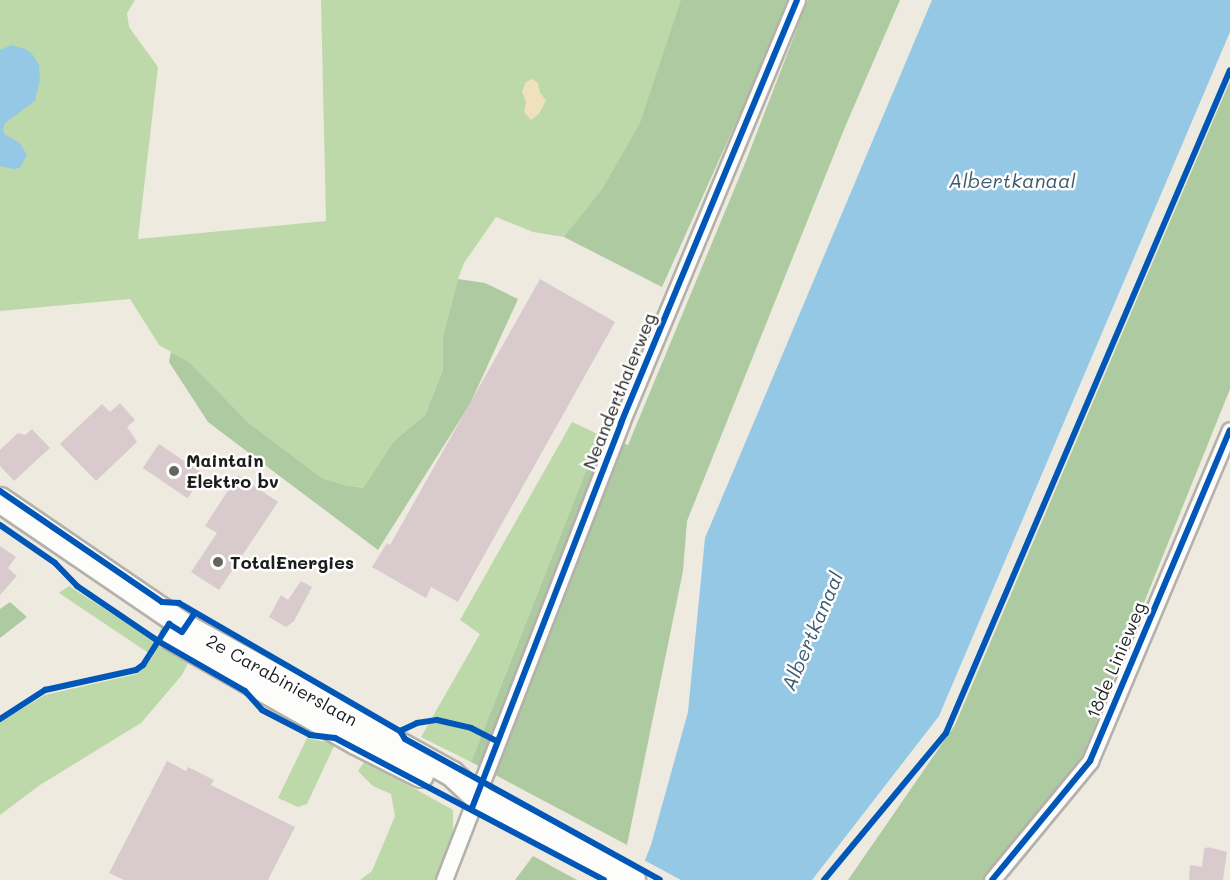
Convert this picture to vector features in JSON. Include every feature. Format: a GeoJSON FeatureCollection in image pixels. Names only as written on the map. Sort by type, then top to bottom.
{"type":"FeatureCollection","features":[{"type":"Feature","properties":{"kind":"main road","name":"2e Carabinierslaan"},"geometry":{"type":"LineString","coordinates":[[0,500],[186,627],[452,774],[476,796]]}},
{"type":"Feature","properties":{"kind":"main road","name":"2e Carabinierslaan"},"geometry":{"type":"LineString","coordinates":[[0,518],[138,615],[211,661],[435,783],[476,796],[633,880]]}},
{"type":"Feature","properties":{"kind":"street","name":"Neanderthalerweg"},"geometry":{"type":"LineString","coordinates":[[444,880],[621,423],[797,0]]}},
{"type":"Feature","properties":{"kind":"street","name":"18de Linieweg"},"geometry":{"type":"LineString","coordinates":[[992,880],[1090,761],[1230,430]]}},
{"type":"Feature","properties":{"kind":"green space"},"geometry":{"type":"Polygon","coordinates":[[[0,0],[135,0],[127,13],[129,27],[158,67],[138,239],[326,221],[321,0],[689,0],[616,203],[564,237],[533,232],[496,217],[464,263],[458,279],[443,336],[443,370],[425,415],[394,441],[363,488],[322,478],[250,424],[189,362],[159,345],[130,299],[0,311],[0,0]]]}},
{"type":"Feature","properties":{"kind":"green space"},"geometry":{"type":"Polygon","coordinates":[[[681,0],[791,0],[662,287],[564,237],[603,188],[640,123],[681,0]]]}},
{"type":"Feature","properties":{"kind":"green space"},"geometry":{"type":"Polygon","coordinates":[[[808,0],[900,0],[845,127],[687,521],[683,571],[627,845],[471,762],[600,435],[628,445],[746,161],[808,0]]]}},
{"type":"Feature","properties":{"kind":"green space"},"geometry":{"type":"Polygon","coordinates":[[[1230,81],[1230,389],[1084,752],[1057,796],[988,880],[848,880],[955,725],[1230,81]]]}},
{"type":"Feature","properties":{"kind":"green space"},"geometry":{"type":"Polygon","coordinates":[[[458,279],[485,283],[518,299],[470,404],[378,550],[208,422],[169,362],[171,352],[189,362],[250,424],[322,478],[363,488],[394,441],[425,415],[443,370],[443,336],[458,279]]]}},
{"type":"Feature","properties":{"kind":"green space"},"geometry":{"type":"Polygon","coordinates":[[[572,422],[600,435],[471,762],[421,737],[480,634],[460,620],[572,422]]]}},
{"type":"Feature","properties":{"kind":"green space"},"geometry":{"type":"Polygon","coordinates":[[[69,586],[188,663],[182,675],[141,723],[40,785],[0,815],[0,722],[45,695],[137,674],[153,656],[59,593],[69,586]]]}},
{"type":"Feature","properties":{"kind":"green space"},"geometry":{"type":"Polygon","coordinates":[[[10,602],[27,617],[0,638],[0,609],[10,602]]]}},
{"type":"Feature","properties":{"kind":"green space"},"geometry":{"type":"Polygon","coordinates":[[[307,738],[335,744],[307,804],[298,807],[278,798],[307,738]]]}},
{"type":"Feature","properties":{"kind":"green space"},"geometry":{"type":"Polygon","coordinates":[[[365,761],[453,810],[453,834],[437,880],[360,880],[372,871],[395,816],[391,794],[373,786],[358,771],[365,761]]]}},
{"type":"Feature","properties":{"kind":"green space"},"geometry":{"type":"Polygon","coordinates":[[[533,856],[577,880],[515,880],[533,856]]]}},
{"type":"Feature","properties":{"kind":"sand"},"geometry":{"type":"Polygon","coordinates":[[[532,79],[538,83],[540,93],[546,100],[539,114],[531,120],[524,112],[526,102],[522,91],[526,82],[532,79]]]}},
{"type":"Feature","properties":{"kind":"water","name":"Albertkanaal"},"geometry":{"type":"Polygon","coordinates":[[[932,0],[1230,0],[1230,32],[939,716],[812,880],[637,880],[651,845],[688,712],[705,538],[932,0]]]}},
{"type":"Feature","properties":{"kind":"water"},"geometry":{"type":"Polygon","coordinates":[[[11,45],[26,49],[33,55],[39,65],[40,79],[35,101],[5,123],[3,129],[4,134],[20,143],[27,155],[20,168],[13,169],[0,166],[0,50],[11,45]]]}},
{"type":"Feature","properties":{"kind":"pier"},"geometry":{"type":"Polygon","coordinates":[[[642,859],[681,880],[634,880],[642,859]]]}},
{"type":"Feature","properties":{"kind":"building"},"geometry":{"type":"Polygon","coordinates":[[[540,279],[615,322],[458,602],[431,587],[426,598],[372,567],[387,543],[390,545],[540,279]]]}},
{"type":"Feature","properties":{"kind":"building"},"geometry":{"type":"Polygon","coordinates":[[[120,403],[135,420],[127,427],[137,442],[96,481],[60,444],[102,404],[110,412],[120,403]]]}},
{"type":"Feature","properties":{"kind":"building"},"geometry":{"type":"Polygon","coordinates":[[[32,429],[50,448],[14,481],[0,466],[0,450],[18,433],[25,435],[32,429]]]}},
{"type":"Feature","properties":{"kind":"building","name":"Maintain Elektro bv"},"geometry":{"type":"Polygon","coordinates":[[[159,444],[204,474],[188,498],[143,468],[159,444]]]}},
{"type":"Feature","properties":{"kind":"building"},"geometry":{"type":"Polygon","coordinates":[[[238,475],[278,502],[219,590],[191,572],[217,533],[205,526],[238,475]]]}},
{"type":"Feature","properties":{"kind":"building"},"geometry":{"type":"Polygon","coordinates":[[[0,546],[16,557],[8,568],[17,576],[0,595],[0,546]]]}},
{"type":"Feature","properties":{"kind":"building"},"geometry":{"type":"Polygon","coordinates":[[[301,581],[312,587],[294,621],[286,627],[269,617],[281,595],[288,600],[301,581]]]}},
{"type":"Feature","properties":{"kind":"building"},"geometry":{"type":"Polygon","coordinates":[[[167,761],[186,771],[188,767],[214,780],[211,785],[295,827],[268,880],[124,880],[109,873],[167,761]]]}},
{"type":"Feature","properties":{"kind":"building"},"geometry":{"type":"Polygon","coordinates":[[[1208,847],[1227,852],[1223,880],[1189,880],[1190,865],[1202,867],[1204,849],[1208,847]]]}},
{"type":"Feature","properties":{"kind":"cycle path"},"geometry":{"type":"LineString","coordinates":[[472,808],[621,423],[797,0]]}},
{"type":"Feature","properties":{"kind":"cycle path"},"geometry":{"type":"LineString","coordinates":[[824,880],[946,733],[1230,70]]}},
{"type":"Feature","properties":{"kind":"cycle path"},"geometry":{"type":"LineString","coordinates":[[992,880],[1090,761],[1230,430]]}},
{"type":"Feature","properties":{"kind":"cycle path"},"geometry":{"type":"LineString","coordinates":[[0,491],[162,602],[179,603],[400,731],[405,739],[660,880]]}},
{"type":"Feature","properties":{"kind":"cycle path"},"geometry":{"type":"LineString","coordinates":[[0,525],[55,563],[77,586],[158,641],[245,691],[262,710],[310,735],[335,738],[604,880]]}},
{"type":"Feature","properties":{"kind":"cycle path"},"geometry":{"type":"LineString","coordinates":[[0,719],[45,690],[136,670],[143,665],[169,624],[182,632],[194,614]]}},
{"type":"Feature","properties":{"kind":"cycle path"},"geometry":{"type":"LineString","coordinates":[[400,731],[417,723],[437,720],[471,728],[497,741]]}},
{"type":"Feature","properties":{"kind":"place","name":"Maintain Elektro bv"},"geometry":{"type":"Point","coordinates":[174,471]}},
{"type":"Feature","properties":{"kind":"place","name":"TotalEnergies"},"geometry":{"type":"Point","coordinates":[218,562]}}]}
